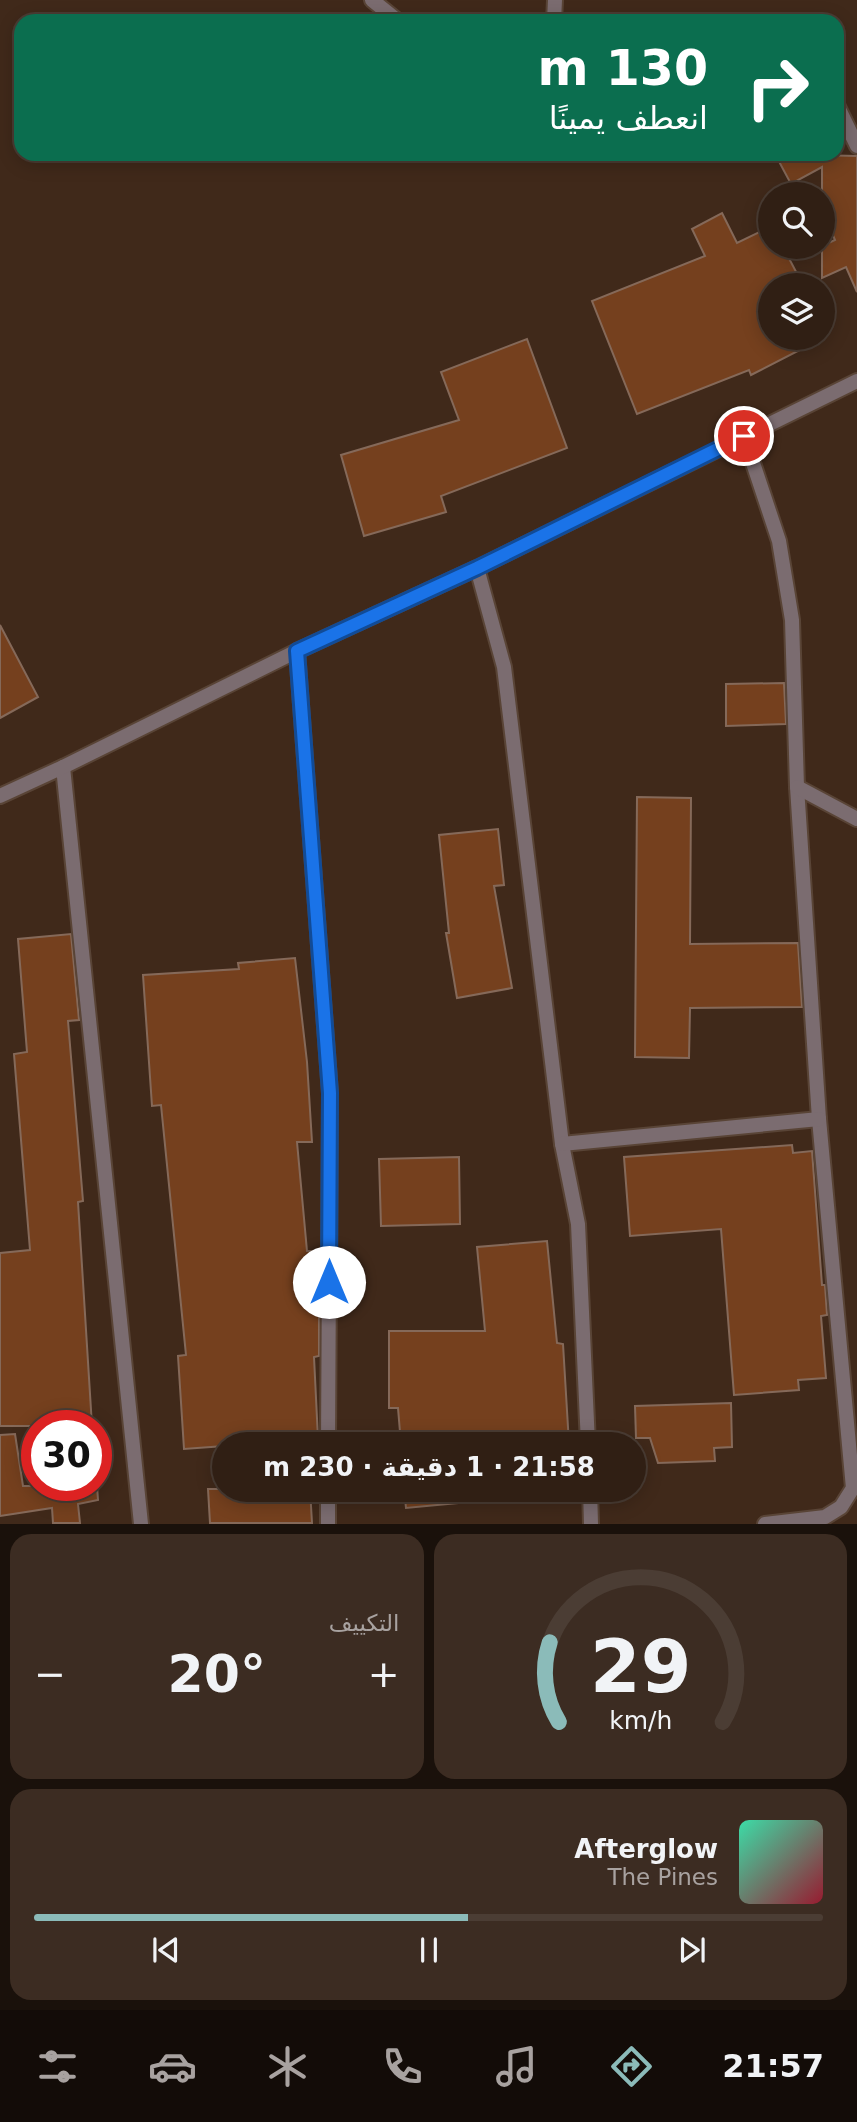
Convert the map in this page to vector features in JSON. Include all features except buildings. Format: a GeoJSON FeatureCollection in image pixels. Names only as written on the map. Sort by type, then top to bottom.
{"type":"FeatureCollection","features":[{"type":"Feature","properties":{"kind":"street"},"geometry":{"type":"LineString","coordinates":[[372,0],[389,14]]}},
{"type":"Feature","properties":{"kind":"street"},"geometry":{"type":"LineString","coordinates":[[844,119],[857,146]]}},
{"type":"Feature","properties":{"kind":"street"},"geometry":{"type":"LineString","coordinates":[[0,796],[297,651],[477,568],[857,380]]}},
{"type":"Feature","properties":{"kind":"street"},"geometry":{"type":"LineString","coordinates":[[744,436],[779,541],[792,620],[797,786],[819,1119],[853,1488],[841,1507],[825,1517],[765,1524]]}},
{"type":"Feature","properties":{"kind":"street"},"geometry":{"type":"LineString","coordinates":[[477,568],[504,667],[562,1144],[578,1224],[587,1432]]}},
{"type":"Feature","properties":{"kind":"street"},"geometry":{"type":"LineString","coordinates":[[297,651],[330,1093],[328,1432]]}},
{"type":"Feature","properties":{"kind":"street"},"geometry":{"type":"LineString","coordinates":[[63,767],[141,1524]]}},
{"type":"Feature","properties":{"kind":"street"},"geometry":{"type":"LineString","coordinates":[[797,786],[857,819]]}},
{"type":"Feature","properties":{"kind":"street"},"geometry":{"type":"LineString","coordinates":[[562,1144],[819,1119]]}},
{"type":"Feature","properties":{"kind":"street"},"geometry":{"type":"LineString","coordinates":[[328,1502],[328,1524]]}},
{"type":"Feature","properties":{"kind":"street"},"geometry":{"type":"LineString","coordinates":[[590,1502],[591,1524]]}},
{"type":"Feature","properties":{"kind":"route"},"geometry":{"type":"LineString","coordinates":[[329,1282],[330,1093],[297,651],[477,568],[744,436]]}}]}
